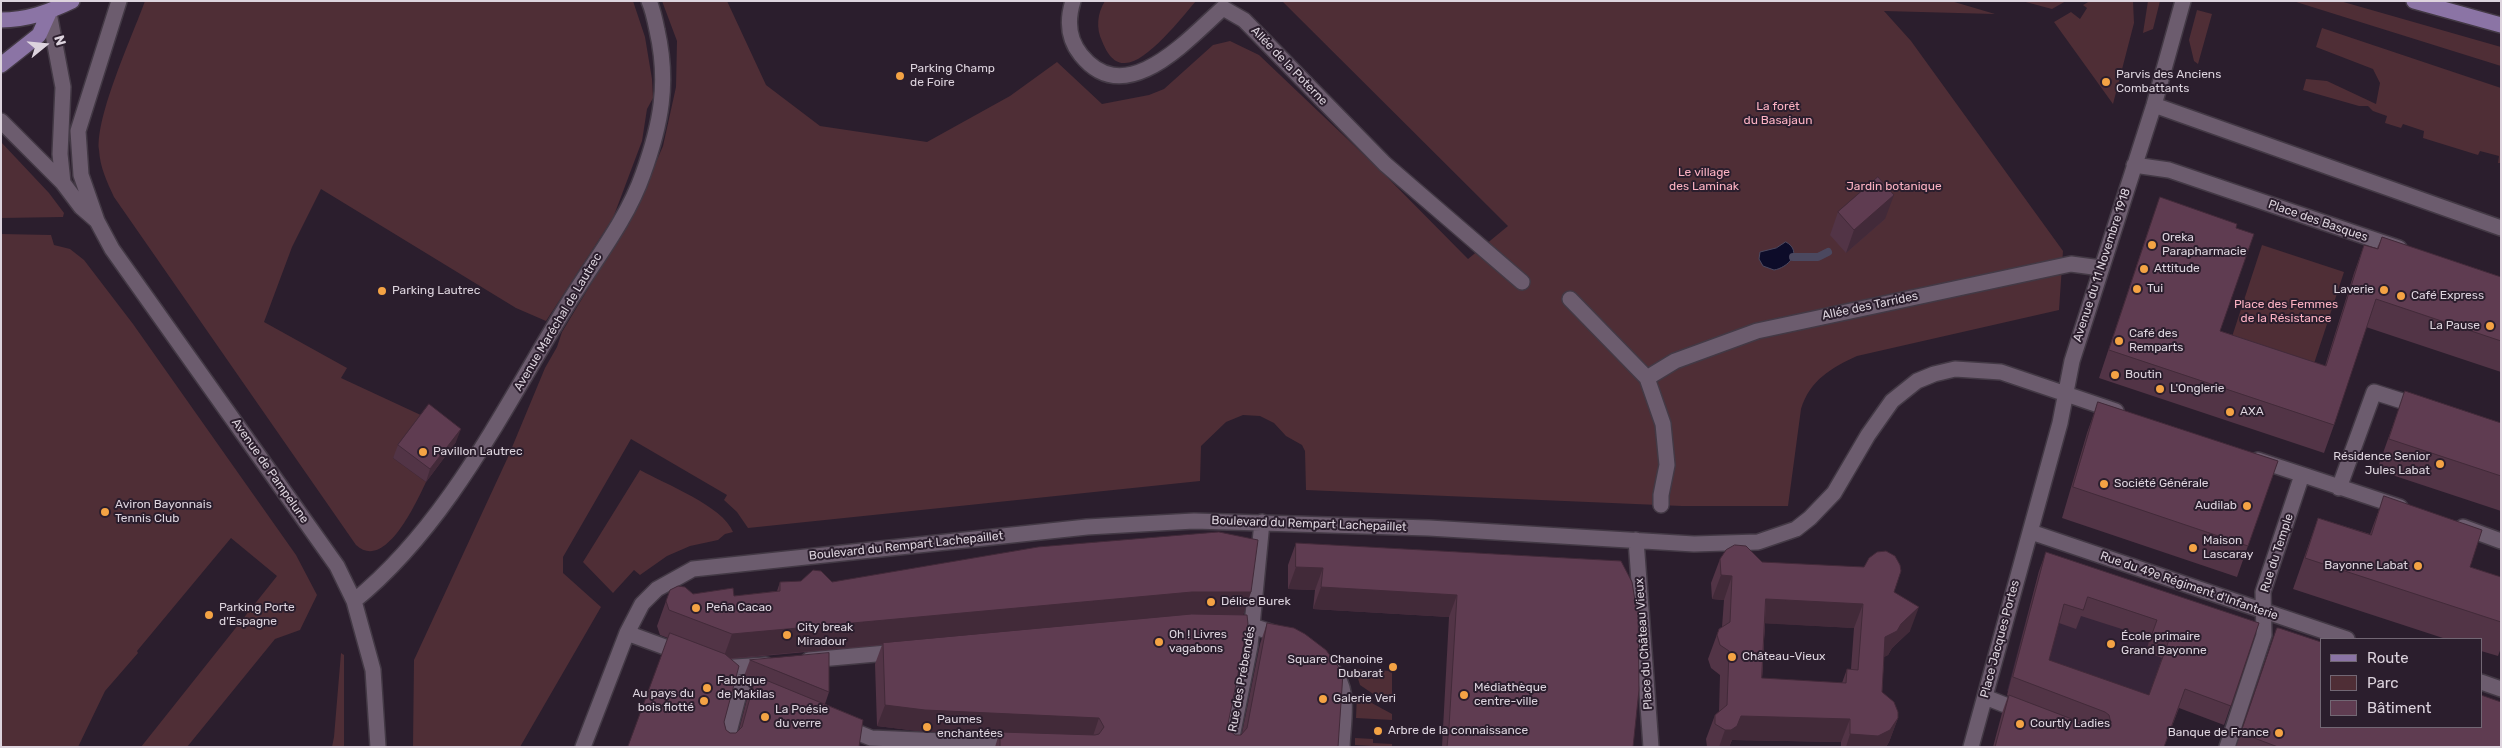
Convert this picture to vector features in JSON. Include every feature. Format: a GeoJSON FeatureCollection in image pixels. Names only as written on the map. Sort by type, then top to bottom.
{"type":"FeatureCollection","features":[{"type":"Feature","properties":{"kind":"main road"},"geometry":{"type":"LineString","coordinates":[[1,20],[15,20],[49,12],[72,1]]}},
{"type":"Feature","properties":{"kind":"main road"},"geometry":{"type":"LineString","coordinates":[[2414,1],[2501,25]]}},
{"type":"Feature","properties":{"kind":"main road"},"geometry":{"type":"LineString","coordinates":[[1,65],[39,35],[49,12]]}},
{"type":"Feature","properties":{"kind":"street","name":"Avenue de Pampelune"},"geometry":{"type":"LineString","coordinates":[[119,1],[78,131],[81,175],[97,221],[112,249],[337,566],[354,601],[373,670],[378,747]]}},
{"type":"Feature","properties":{"kind":"street","name":"Avenue Maréchal de Lautrec"},"geometry":{"type":"LineString","coordinates":[[354,601],[376,583],[411,546],[476,456],[568,302],[633,200],[643,175],[664,98],[664,74],[660,46],[649,1]]}},
{"type":"Feature","properties":{"kind":"street","name":"Allée de la Poterne"},"geometry":{"type":"LineString","coordinates":[[1073,1],[1069,13],[1070,31],[1074,47],[1088,64],[1119,75],[1142,73],[1155,67],[1223,8],[1244,20],[1385,164],[1522,282]]}},
{"type":"Feature","properties":{"kind":"street","name":"Avenue du 11 Novembre 1918"},"geometry":{"type":"LineString","coordinates":[[2031,532],[2060,423],[2072,361],[2154,105],[2183,1]]}},
{"type":"Feature","properties":{"kind":"street"},"geometry":{"type":"LineString","coordinates":[[49,12],[64,88],[60,154],[63,183]]}},
{"type":"Feature","properties":{"kind":"street"},"geometry":{"type":"LineString","coordinates":[[2154,105],[2501,228]]}},
{"type":"Feature","properties":{"kind":"street","name":"Avenue de Pampelune"},"geometry":{"type":"LineString","coordinates":[[1,121],[63,183],[81,207],[97,221]]}},
{"type":"Feature","properties":{"kind":"street","name":"Place des Basques"},"geometry":{"type":"LineString","coordinates":[[2134,165],[2169,170],[2417,254]]}},
{"type":"Feature","properties":{"kind":"street","name":"Allée des Tarrides"},"geometry":{"type":"LineString","coordinates":[[1647,378],[1675,361],[1756,331],[2071,264],[2101,268]]}},
{"type":"Feature","properties":{"kind":"street"},"geometry":{"type":"LineString","coordinates":[[1570,299],[1647,378],[1664,424],[1667,465],[1661,495],[1662,505]]}},
{"type":"Feature","properties":{"kind":"street","name":"Boulevard du Rempart Lachepaillet"},"geometry":{"type":"LineString","coordinates":[[583,747],[627,634],[642,604],[657,589],[693,570],[711,566],[1087,527],[1194,521],[1429,528],[1694,544],[1758,542],[1796,529],[1810,518],[1834,493],[1868,434],[1892,401],[1911,386],[1934,374],[1955,369],[2000,372],[2065,392],[2133,417]]}},
{"type":"Feature","properties":{"kind":"street"},"geometry":{"type":"LineString","coordinates":[[2339,488],[2374,392],[2438,412]]}},
{"type":"Feature","properties":{"kind":"street"},"geometry":{"type":"LineString","coordinates":[[2241,454],[2339,488],[2418,512]]}},
{"type":"Feature","properties":{"kind":"street","name":"Rue du Temple"},"geometry":{"type":"LineString","coordinates":[[2227,747],[2264,635],[2263,592],[2302,475]]}},
{"type":"Feature","properties":{"kind":"street"},"geometry":{"type":"LineString","coordinates":[[2446,521],[2501,541]]}},
{"type":"Feature","properties":{"kind":"street","name":"Rue des Prébendés"},"geometry":{"type":"LineString","coordinates":[[1230,747],[1252,626],[1262,522]]}},
{"type":"Feature","properties":{"kind":"street","name":"Rue du 49e Régiment d'Infanterie"},"geometry":{"type":"LineString","coordinates":[[2031,532],[2345,638]]}},
{"type":"Feature","properties":{"kind":"street","name":"Place Jacques Portes"},"geometry":{"type":"LineString","coordinates":[[1971,747],[2031,532]]}},
{"type":"Feature","properties":{"kind":"street","name":"Place du Château Vieux"},"geometry":{"type":"LineString","coordinates":[[1636,540],[1651,747]]}},
{"type":"Feature","properties":{"kind":"street"},"geometry":{"type":"LineString","coordinates":[[1213,626],[1252,626],[1274,632],[1299,644]]}},
{"type":"Feature","properties":{"kind":"street"},"geometry":{"type":"LineString","coordinates":[[627,634],[672,650]]}},
{"type":"Feature","properties":{"kind":"street"},"geometry":{"type":"LineString","coordinates":[[798,662],[917,650]]}},
{"type":"Feature","properties":{"kind":"street"},"geometry":{"type":"LineString","coordinates":[[1317,657],[1341,680],[1344,691],[1342,747]]}},
{"type":"Feature","properties":{"kind":"street"},"geometry":{"type":"LineString","coordinates":[[705,663],[722,669],[741,686],[784,703]]}},
{"type":"Feature","properties":{"kind":"street"},"geometry":{"type":"LineString","coordinates":[[722,669],[779,664]]}},
{"type":"Feature","properties":{"kind":"street"},"geometry":{"type":"LineString","coordinates":[[2482,682],[2501,689]]}},
{"type":"Feature","properties":{"kind":"street"},"geometry":{"type":"LineString","coordinates":[[725,747],[741,686]]}},
{"type":"Feature","properties":{"kind":"street"},"geometry":{"type":"LineString","coordinates":[[1985,698],[2040,718]]}},
{"type":"Feature","properties":{"kind":"street"},"geometry":{"type":"LineString","coordinates":[[827,720],[870,742],[1029,745]]}},
{"type":"Feature","properties":{"kind":"shaded area"},"geometry":{"type":"Polygon","coordinates":[[[1786,242],[1794,250],[1792,259],[1779,269],[1774,270],[1763,266],[1759,259],[1760,252],[1776,248],[1786,242]]]}},
{"type":"Feature","properties":{"kind":"shaded area","name":"École primaire Grand Bayonne"},"geometry":{"type":"Polygon","coordinates":[[[2039,571],[2208,627],[2164,747],[2007,691],[2039,571]]]}},
{"type":"Feature","properties":{"kind":"green space"},"geometry":{"type":"Polygon","coordinates":[[[145,1],[633,1],[645,37],[652,79],[653,98],[647,109],[642,141],[613,218],[546,321],[516,308],[321,189],[292,247],[264,322],[347,368],[341,378],[425,417],[393,458],[426,482],[398,532],[378,550],[367,551],[356,545],[114,197],[109,186],[102,168],[99,150],[103,117],[116,76],[145,1]]]}},
{"type":"Feature","properties":{"kind":"green space"},"geometry":{"type":"Polygon","coordinates":[[[662,1],[727,1],[766,85],[820,126],[927,142],[1010,96],[1057,62],[1102,104],[1149,95],[1164,89],[1213,45],[1230,41],[1259,55],[1383,173],[1468,259],[1508,226],[1282,1],[1951,1],[1995,14],[1884,11],[1911,41],[2063,251],[2059,310],[1857,356],[1830,370],[1810,390],[1801,409],[1788,506],[1682,506],[1306,490],[1305,451],[1302,445],[1286,436],[1274,423],[1260,416],[1243,415],[1226,422],[1201,446],[1200,481],[748,528],[737,512],[724,500],[727,495],[631,439],[563,557],[563,573],[601,607],[520,747],[413,747],[414,660],[508,457],[562,332],[636,209],[663,146],[676,87],[677,41],[662,1]]]}},
{"type":"Feature","properties":{"kind":"green space"},"geometry":{"type":"Polygon","coordinates":[[[1105,1],[1196,1],[1153,48],[1134,61],[1121,63],[1110,56],[1100,36],[1099,16],[1105,1]]]}},
{"type":"Feature","properties":{"kind":"green space"},"geometry":{"type":"Polygon","coordinates":[[[2022,1],[2066,1],[2052,9],[2022,1]]]}},
{"type":"Feature","properties":{"kind":"green space"},"geometry":{"type":"Polygon","coordinates":[[[2090,1],[2133,1],[2134,23],[2113,104],[2054,22],[2071,12],[2080,19],[2087,8],[2083,5],[2090,1]]]}},
{"type":"Feature","properties":{"kind":"green space"},"geometry":{"type":"Polygon","coordinates":[[[2148,1],[2160,1],[2153,29],[2143,33],[2148,1]]]}},
{"type":"Feature","properties":{"kind":"green space"},"geometry":{"type":"Polygon","coordinates":[[[2293,1],[2340,1],[2501,47],[2501,66],[2293,1]]]}},
{"type":"Feature","properties":{"kind":"green space"},"geometry":{"type":"Polygon","coordinates":[[[2197,10],[2212,14],[2198,64],[2194,61],[2189,40],[2197,10]]]}},
{"type":"Feature","properties":{"kind":"green space"},"geometry":{"type":"Polygon","coordinates":[[[2322,28],[2501,88],[2501,163],[2498,163],[2499,156],[2480,151],[2478,155],[2423,138],[2424,131],[2403,124],[2401,128],[2385,123],[2387,116],[2373,111],[2368,106],[2359,106],[2303,90],[2306,79],[2327,81],[2376,104],[2380,83],[2373,69],[2316,47],[2322,28]]]}},
{"type":"Feature","properties":{"kind":"green space"},"geometry":{"type":"Polygon","coordinates":[[[1,142],[49,193],[64,213],[63,217],[1,218],[1,142]]]}},
{"type":"Feature","properties":{"kind":"green space"},"geometry":{"type":"Polygon","coordinates":[[[1,234],[51,235],[54,245],[70,249],[84,260],[133,324],[296,555],[317,595],[300,630],[275,639],[187,747],[141,747],[277,576],[231,538],[105,691],[78,747],[1,747],[1,234]]]}},
{"type":"Feature","properties":{"kind":"green space","name":"Place des Femmes de la Résistance"},"geometry":{"type":"Polygon","coordinates":[[[2262,245],[2344,272],[2309,379],[2227,352],[2262,245]]]}},
{"type":"Feature","properties":{"kind":"green space"},"geometry":{"type":"Polygon","coordinates":[[[640,470],[692,496],[718,513],[733,532],[725,534],[718,540],[690,546],[667,556],[640,575],[634,570],[613,593],[583,562],[640,470]]]}},
{"type":"Feature","properties":{"kind":"green space"},"geometry":{"type":"Polygon","coordinates":[[[341,653],[344,655],[344,747],[332,747],[334,737],[341,653]]]}},
{"type":"Feature","properties":{"kind":"green space"},"geometry":{"type":"Polygon","coordinates":[[[1355,669],[1392,671],[1392,699],[1382,700],[1360,685],[1355,669]]]}},
{"type":"Feature","properties":{"kind":"green space"},"geometry":{"type":"Polygon","coordinates":[[[1357,695],[1392,714],[1392,720],[1356,718],[1357,695]]]}},
{"type":"Feature","properties":{"kind":"green space"},"geometry":{"type":"Polygon","coordinates":[[[1355,738],[1373,739],[1373,743],[1392,744],[1392,747],[1355,745],[1355,738]]]}},
{"type":"Feature","properties":{"kind":"building"},"geometry":{"type":"Polygon","coordinates":[[[1878,177],[1894,195],[1854,230],[1838,212],[1878,177]]]}},
{"type":"Feature","properties":{"kind":"building"},"geometry":{"type":"Polygon","coordinates":[[[2160,197],[2237,224],[2236,228],[2254,234],[2220,331],[2326,366],[2364,245],[2378,249],[2382,237],[2501,277],[2501,341],[2376,299],[2334,425],[2109,350],[2160,197]]]}},
{"type":"Feature","properties":{"kind":"building"},"geometry":{"type":"Polygon","coordinates":[[[2405,391],[2501,423],[2501,476],[2389,439],[2405,391]]]}},
{"type":"Feature","properties":{"kind":"building"},"geometry":{"type":"Polygon","coordinates":[[[2098,402],[2278,461],[2248,546],[2073,487],[2098,402]]]}},
{"type":"Feature","properties":{"kind":"building","name":"Pavillon Lautrec"},"geometry":{"type":"Polygon","coordinates":[[[429,404],[461,429],[430,469],[398,445],[429,404]]]}},
{"type":"Feature","properties":{"kind":"building"},"geometry":{"type":"Polygon","coordinates":[[[2384,496],[2482,530],[2470,567],[2501,577],[2501,622],[2305,558],[2318,518],[2371,535],[2384,496]]]}},
{"type":"Feature","properties":{"kind":"building"},"geometry":{"type":"Polygon","coordinates":[[[1219,532],[1258,540],[1251,592],[1192,592],[732,634],[669,610],[666,601],[670,590],[678,586],[685,587],[693,594],[733,588],[734,596],[780,591],[780,582],[801,581],[813,570],[821,571],[832,582],[1038,547],[1219,532]]]}},
{"type":"Feature","properties":{"kind":"building"},"geometry":{"type":"Polygon","coordinates":[[[1296,543],[1621,561],[1632,582],[1636,607],[1638,607],[1639,690],[1633,747],[1447,747],[1457,595],[1321,587],[1323,568],[1296,567],[1296,543]]]}},
{"type":"Feature","properties":{"kind":"building"},"geometry":{"type":"Polygon","coordinates":[[[1735,545],[1746,546],[1762,562],[1864,567],[1869,558],[1877,552],[1886,551],[1895,556],[1901,571],[1894,592],[1919,607],[1901,624],[1897,631],[1885,637],[1882,692],[1894,702],[1898,712],[1898,718],[1890,730],[1878,736],[1850,734],[1850,719],[1741,716],[1737,726],[1731,730],[1725,730],[1715,724],[1715,715],[1727,705],[1729,651],[1720,645],[1717,635],[1719,629],[1730,622],[1732,576],[1721,575],[1720,559],[1726,550],[1735,545]],[[1766,599],[1762,678],[1846,683],[1847,669],[1858,670],[1863,604],[1766,599]]]}},
{"type":"Feature","properties":{"kind":"building"},"geometry":{"type":"Polygon","coordinates":[[[2046,552],[2259,623],[2231,706],[2185,689],[2164,747],[1995,747],[2009,695],[2098,729],[2107,728],[2111,723],[2109,715],[2105,712],[2013,677],[2046,552]],[[2088,597],[2083,610],[2064,604],[2049,660],[2149,695],[2169,640],[2152,634],[2157,620],[2088,597]]]}},
{"type":"Feature","properties":{"kind":"building"},"geometry":{"type":"Polygon","coordinates":[[[1192,614],[1247,615],[1248,624],[1228,724],[1229,730],[1235,735],[1241,735],[1247,728],[1267,623],[1294,628],[1326,650],[1343,673],[1338,747],[1000,747],[1000,732],[1095,735],[1099,734],[1104,727],[1099,718],[925,710],[885,705],[883,643],[1192,614]]]}},
{"type":"Feature","properties":{"kind":"building"},"geometry":{"type":"Polygon","coordinates":[[[2277,628],[2320,642],[2320,728],[2482,728],[2482,695],[2501,702],[2501,747],[2278,747],[2241,733],[2277,628]]]}},
{"type":"Feature","properties":{"kind":"building"},"geometry":{"type":"Polygon","coordinates":[[[670,633],[725,654],[739,666],[724,722],[726,730],[730,733],[736,733],[742,727],[756,676],[863,720],[859,747],[628,747],[670,633]]]}},
{"type":"Feature","properties":{"kind":"building"},"geometry":{"type":"Polygon","coordinates":[[[829,653],[829,692],[750,660],[829,653]]]}},
{"type":"Feature","properties":{"kind":"waterway"},"geometry":{"type":"LineString","coordinates":[[1793,257],[1818,257],[1828,252]]}},
{"type":"Feature","properties":{"kind":"place","name":"Parking Champ de Foire"},"geometry":{"type":"Point","coordinates":[900,76]}},
{"type":"Feature","properties":{"kind":"place","name":"Parvis des Anciens Combattants"},"geometry":{"type":"Point","coordinates":[2106,82]}},
{"type":"Feature","properties":{"kind":"place","name":"Oreka Parapharmacie"},"geometry":{"type":"Point","coordinates":[2152,245]}},
{"type":"Feature","properties":{"kind":"place","name":"Attitude"},"geometry":{"type":"Point","coordinates":[2144,269]}},
{"type":"Feature","properties":{"kind":"place","name":"Tui"},"geometry":{"type":"Point","coordinates":[2137,289]}},
{"type":"Feature","properties":{"kind":"place","name":"Laverie"},"geometry":{"type":"Point","coordinates":[2384,290]}},
{"type":"Feature","properties":{"kind":"place","name":"Parking Lautrec"},"geometry":{"type":"Point","coordinates":[382,291]}},
{"type":"Feature","properties":{"kind":"place","name":"Café Express"},"geometry":{"type":"Point","coordinates":[2401,296]}},
{"type":"Feature","properties":{"kind":"place","name":"La Pause"},"geometry":{"type":"Point","coordinates":[2490,326]}},
{"type":"Feature","properties":{"kind":"place","name":"Café des Remparts"},"geometry":{"type":"Point","coordinates":[2119,341]}},
{"type":"Feature","properties":{"kind":"place","name":"Boutin"},"geometry":{"type":"Point","coordinates":[2115,375]}},
{"type":"Feature","properties":{"kind":"place","name":"L'Onglerie"},"geometry":{"type":"Point","coordinates":[2160,389]}},
{"type":"Feature","properties":{"kind":"place","name":"AXA"},"geometry":{"type":"Point","coordinates":[2230,412]}},
{"type":"Feature","properties":{"kind":"place","name":"Pavillon Lautrec"},"geometry":{"type":"Point","coordinates":[423,452]}},
{"type":"Feature","properties":{"kind":"place","name":"Résidence Senior Jules Labat"},"geometry":{"type":"Point","coordinates":[2440,464]}},
{"type":"Feature","properties":{"kind":"place","name":"Société Générale"},"geometry":{"type":"Point","coordinates":[2104,484]}},
{"type":"Feature","properties":{"kind":"place","name":"Audilab"},"geometry":{"type":"Point","coordinates":[2247,506]}},
{"type":"Feature","properties":{"kind":"place","name":"Aviron Bayonnais Tennis Club"},"geometry":{"type":"Point","coordinates":[105,512]}},
{"type":"Feature","properties":{"kind":"place","name":"Maison Lascaray"},"geometry":{"type":"Point","coordinates":[2193,548]}},
{"type":"Feature","properties":{"kind":"place","name":"Bayonne Labat"},"geometry":{"type":"Point","coordinates":[2418,566]}},
{"type":"Feature","properties":{"kind":"place","name":"Délice Burek"},"geometry":{"type":"Point","coordinates":[1211,602]}},
{"type":"Feature","properties":{"kind":"place","name":"Peña Cacao"},"geometry":{"type":"Point","coordinates":[696,608]}},
{"type":"Feature","properties":{"kind":"place","name":"Parking Porte d'Espagne"},"geometry":{"type":"Point","coordinates":[209,615]}},
{"type":"Feature","properties":{"kind":"place","name":"City break Miradour"},"geometry":{"type":"Point","coordinates":[787,635]}},
{"type":"Feature","properties":{"kind":"place","name":"Oh ! Livres vagabons"},"geometry":{"type":"Point","coordinates":[1159,642]}},
{"type":"Feature","properties":{"kind":"place","name":"École primaire Grand Bayonne"},"geometry":{"type":"Point","coordinates":[2111,644]}},
{"type":"Feature","properties":{"kind":"place","name":"Château-Vieux"},"geometry":{"type":"Point","coordinates":[1732,657]}},
{"type":"Feature","properties":{"kind":"place","name":"Square Chanoine Dubarat"},"geometry":{"type":"Point","coordinates":[1393,667]}},
{"type":"Feature","properties":{"kind":"place","name":"Fabrique de Makilas"},"geometry":{"type":"Point","coordinates":[707,688]}},
{"type":"Feature","properties":{"kind":"place","name":"Médiathèque centre-ville"},"geometry":{"type":"Point","coordinates":[1464,695]}},
{"type":"Feature","properties":{"kind":"place","name":"Galerie Veri"},"geometry":{"type":"Point","coordinates":[1323,699]}},
{"type":"Feature","properties":{"kind":"place","name":"Au pays du bois flotté"},"geometry":{"type":"Point","coordinates":[704,701]}},
{"type":"Feature","properties":{"kind":"place","name":"La Poésie du verre"},"geometry":{"type":"Point","coordinates":[765,717]}},
{"type":"Feature","properties":{"kind":"place","name":"Courtly Ladies"},"geometry":{"type":"Point","coordinates":[2020,724]}},
{"type":"Feature","properties":{"kind":"place","name":"Paumes enchantées"},"geometry":{"type":"Point","coordinates":[927,727]}},
{"type":"Feature","properties":{"kind":"place","name":"Arbre de la connaissance"},"geometry":{"type":"Point","coordinates":[1378,731]}},
{"type":"Feature","properties":{"kind":"place","name":"Banque de France"},"geometry":{"type":"Point","coordinates":[2279,733]}},
{"type":"Feature","properties":{"kind":"park label","name":"La forêt du Basajaun"},"geometry":{"type":"Point","coordinates":[1778,114]}},
{"type":"Feature","properties":{"kind":"park label","name":"Le village des Laminak"},"geometry":{"type":"Point","coordinates":[1704,180]}},
{"type":"Feature","properties":{"kind":"park label","name":"Jardin botanique"},"geometry":{"type":"Point","coordinates":[1894,187]}}]}
